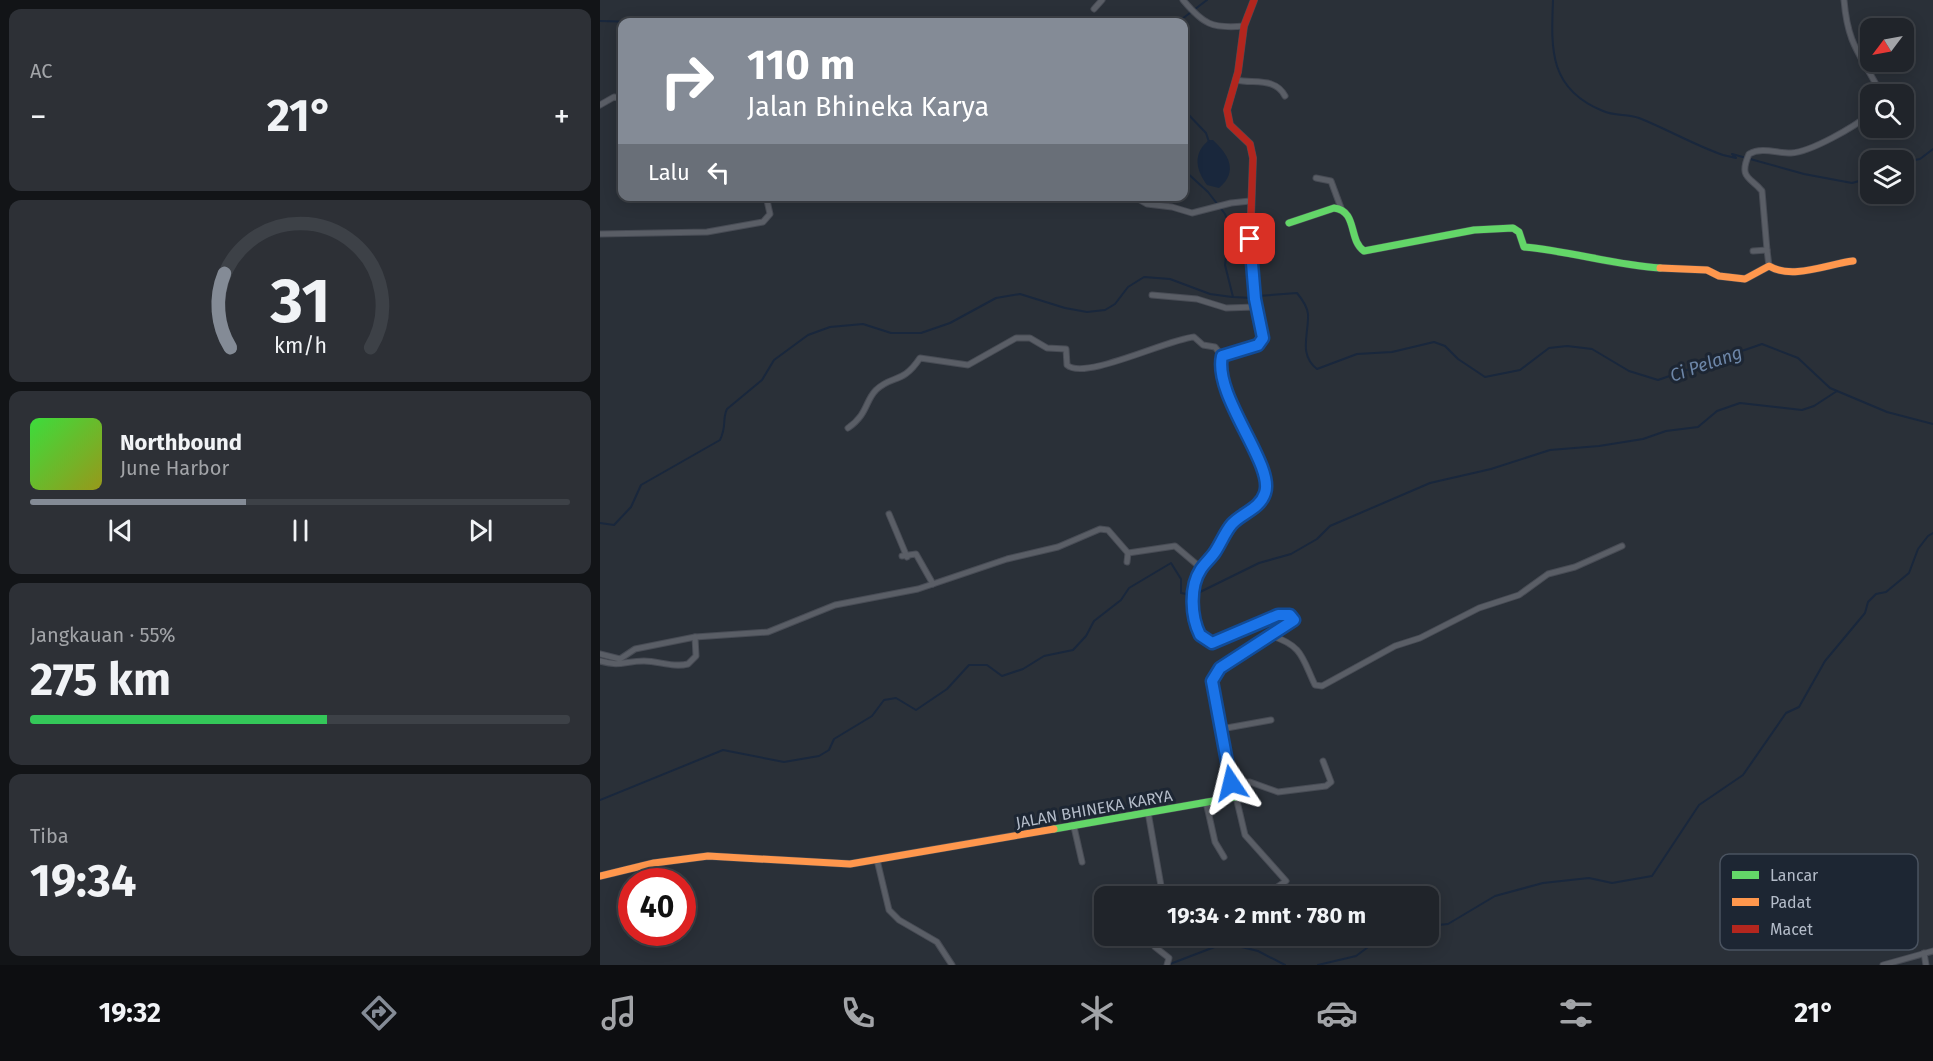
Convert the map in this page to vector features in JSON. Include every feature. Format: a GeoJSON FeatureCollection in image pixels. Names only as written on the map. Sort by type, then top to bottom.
{"type":"FeatureCollection","features":[{"type":"Feature","properties":{"kind":"street"},"geometry":{"type":"LineString","coordinates":[[1094,9],[1102,0]]}},
{"type":"Feature","properties":{"kind":"street"},"geometry":{"type":"LineString","coordinates":[[1183,0],[1206,24],[1225,27],[1244,26]]}},
{"type":"Feature","properties":{"kind":"street"},"geometry":{"type":"LineString","coordinates":[[1222,356],[1261,343],[1263,338],[1257,307],[1250,239],[1250,201],[1254,166],[1251,148],[1232,128],[1227,114],[1236,80],[1244,26],[1254,0]]}},
{"type":"Feature","properties":{"kind":"street"},"geometry":{"type":"LineString","coordinates":[[1844,0],[1850,39],[1875,84]]}},
{"type":"Feature","properties":{"kind":"street"},"geometry":{"type":"LineString","coordinates":[[1236,80],[1273,83],[1280,87],[1286,96]]}},
{"type":"Feature","properties":{"kind":"street"},"geometry":{"type":"LineString","coordinates":[[600,105],[614,98],[618,98]]}},
{"type":"Feature","properties":{"kind":"street"},"geometry":{"type":"LineString","coordinates":[[1854,261],[1830,263],[1796,271],[1775,271],[1769,266],[1762,191],[1749,182],[1745,170],[1748,156],[1761,150],[1797,152],[1819,143],[1860,120]]}},
{"type":"Feature","properties":{"kind":"street"},"geometry":{"type":"LineString","coordinates":[[1316,178],[1331,181],[1341,208],[1348,215],[1358,247],[1363,251],[1474,230],[1514,228],[1519,232],[1524,247],[1566,251],[1630,266],[1707,270],[1719,276],[1745,279],[1769,266]]}},
{"type":"Feature","properties":{"kind":"street"},"geometry":{"type":"LineString","coordinates":[[600,234],[707,232],[763,222],[770,214],[767,201]]}},
{"type":"Feature","properties":{"kind":"street"},"geometry":{"type":"LineString","coordinates":[[1142,201],[1192,213],[1231,203],[1250,201]]}},
{"type":"Feature","properties":{"kind":"street"},"geometry":{"type":"LineString","coordinates":[[1289,223],[1334,208],[1341,208]]}},
{"type":"Feature","properties":{"kind":"street"},"geometry":{"type":"LineString","coordinates":[[1753,251],[1767,250]]}},
{"type":"Feature","properties":{"kind":"street"},"geometry":{"type":"LineString","coordinates":[[1152,295],[1197,299],[1226,308],[1257,307]]}},
{"type":"Feature","properties":{"kind":"street"},"geometry":{"type":"LineString","coordinates":[[848,428],[861,417],[875,391],[909,373],[920,357],[968,365],[1016,338],[1029,338],[1047,348],[1066,349],[1067,365],[1072,369],[1105,366],[1170,341],[1194,337],[1203,345],[1215,347],[1222,356],[1221,370],[1224,384],[1264,475],[1266,489],[1256,506],[1232,524],[1201,568],[1195,586],[1193,609],[1196,626],[1206,641],[1215,643],[1278,615],[1292,616],[1294,620],[1292,624],[1220,668],[1214,675],[1231,783],[1245,835],[1286,882],[1280,886]]}},
{"type":"Feature","properties":{"kind":"street"},"geometry":{"type":"LineString","coordinates":[[889,514],[904,556],[916,554],[933,584]]}},
{"type":"Feature","properties":{"kind":"street"},"geometry":{"type":"LineString","coordinates":[[600,654],[620,659],[635,649],[695,637],[768,632],[835,605],[933,584],[1007,559],[1058,547],[1100,529],[1107,530],[1128,553],[1128,562]]}},
{"type":"Feature","properties":{"kind":"street"},"geometry":{"type":"LineString","coordinates":[[1128,553],[1175,546],[1201,568]]}},
{"type":"Feature","properties":{"kind":"street"},"geometry":{"type":"LineString","coordinates":[[1272,636],[1294,644],[1304,659],[1315,684],[1322,686],[1395,646],[1420,638],[1491,603],[1519,595],[1548,574],[1575,567],[1622,546]]}},
{"type":"Feature","properties":{"kind":"street"},"geometry":{"type":"LineString","coordinates":[[600,661],[618,666],[644,661],[683,665],[694,658],[695,637]]}},
{"type":"Feature","properties":{"kind":"street"},"geometry":{"type":"LineString","coordinates":[[1221,729],[1271,720]]}},
{"type":"Feature","properties":{"kind":"street"},"geometry":{"type":"LineString","coordinates":[[1231,783],[1250,782],[1278,792],[1326,786],[1331,783],[1332,778],[1323,761]]}},
{"type":"Feature","properties":{"kind":"street","name":"JALAN BHINEKA KARYA"},"geometry":{"type":"LineString","coordinates":[[600,876],[684,857],[747,856],[825,866],[877,860],[1236,797]]}},
{"type":"Feature","properties":{"kind":"street"},"geometry":{"type":"LineString","coordinates":[[1206,802],[1215,842],[1224,857]]}},
{"type":"Feature","properties":{"kind":"street"},"geometry":{"type":"LineString","coordinates":[[1148,812],[1161,886]]}},
{"type":"Feature","properties":{"kind":"street"},"geometry":{"type":"LineString","coordinates":[[1074,827],[1082,862]]}},
{"type":"Feature","properties":{"kind":"street"},"geometry":{"type":"LineString","coordinates":[[877,860],[889,910],[904,923],[937,942],[952,965]]}},
{"type":"Feature","properties":{"kind":"street"},"geometry":{"type":"LineString","coordinates":[[1154,946],[1169,958],[1167,965]]}},
{"type":"Feature","properties":{"kind":"street"},"geometry":{"type":"LineString","coordinates":[[1883,965],[1933,951]]}},
{"type":"Feature","properties":{"kind":"street"},"geometry":{"type":"LineString","coordinates":[[1924,953],[1926,965]]}},
{"type":"Feature","properties":{"kind":"water"},"geometry":{"type":"Polygon","coordinates":[[[1209,140],[1213,140],[1218,145],[1229,163],[1229,175],[1219,188],[1207,185],[1198,168],[1198,156],[1209,140]]]}},
{"type":"Feature","properties":{"kind":"waterway"},"geometry":{"type":"LineString","coordinates":[[1183,18],[1207,0]]}},
{"type":"Feature","properties":{"kind":"waterway"},"geometry":{"type":"LineString","coordinates":[[1553,0],[1552,35],[1557,66],[1572,91],[1585,102],[1607,113],[1639,118],[1723,155],[1736,158],[1732,154],[1804,174],[1852,183],[1860,181]]}},
{"type":"Feature","properties":{"kind":"waterway"},"geometry":{"type":"LineString","coordinates":[[600,21],[618,21]]}},
{"type":"Feature","properties":{"kind":"waterway"},"geometry":{"type":"LineString","coordinates":[[1188,114],[1206,133],[1209,142]]}},
{"type":"Feature","properties":{"kind":"waterway"},"geometry":{"type":"LineString","coordinates":[[1914,160],[1920,159],[1933,149]]}},
{"type":"Feature","properties":{"kind":"waterway"},"geometry":{"type":"LineString","coordinates":[[1188,174],[1208,192],[1225,214],[1230,227],[1225,265],[1233,297],[1252,298]]}},
{"type":"Feature","properties":{"kind":"waterway"},"geometry":{"type":"LineString","coordinates":[[600,523],[614,525],[631,507],[641,485],[720,440],[727,409],[762,380],[774,360],[808,335],[830,327],[863,324],[891,333],[921,333],[950,323],[996,298],[1020,294],[1065,308],[1087,312],[1105,310],[1115,304],[1128,287],[1144,277],[1170,279],[1210,294],[1232,297]]}},
{"type":"Feature","properties":{"kind":"waterway","name":"Ci Pelang"},"geometry":{"type":"LineString","coordinates":[[1258,296],[1297,293],[1299,295],[1308,314],[1306,350],[1311,363],[1317,369],[1357,354],[1392,352],[1434,342],[1445,346],[1458,359],[1485,377],[1520,370],[1549,348],[1567,346],[1592,349],[1629,371],[1658,380],[1762,344],[1798,358],[1830,388],[1887,412],[1933,424]]}},
{"type":"Feature","properties":{"kind":"waterway"},"geometry":{"type":"LineString","coordinates":[[1198,593],[1259,563],[1291,554],[1317,539],[1330,526],[1430,483],[1491,469],[1550,450],[1599,446],[1643,439],[1666,431],[1698,427],[1717,411],[1740,403],[1802,410],[1814,406],[1837,391]]}},
{"type":"Feature","properties":{"kind":"waterway"},"geometry":{"type":"LineString","coordinates":[[1439,925],[1448,924],[1495,896],[1543,883],[1589,878],[1612,883],[1652,876],[1699,805],[1743,775],[1786,713],[1799,707],[1825,661],[1865,613],[1868,602],[1876,594],[1886,592],[1909,573],[1918,549],[1933,533]]}},
{"type":"Feature","properties":{"kind":"waterway"},"geometry":{"type":"LineString","coordinates":[[600,800],[723,750],[784,762],[819,756],[829,750],[834,739],[872,716],[884,700],[896,698],[916,710],[947,689],[969,665],[987,665],[1002,676],[1023,669],[1044,656],[1073,650],[1086,636],[1094,621],[1121,600],[1129,588],[1171,563],[1181,579],[1181,593],[1192,595]]}},
{"type":"Feature","properties":{"kind":"waterway"},"geometry":{"type":"LineString","coordinates":[[1170,964],[1225,943],[1258,951],[1285,965]]}},
{"type":"Feature","properties":{"kind":"waterway"},"geometry":{"type":"LineString","coordinates":[[1318,965],[1356,956],[1370,946]]}},
{"type":"Feature","properties":{"kind":"traffic: fast"},"geometry":{"type":"LineString","coordinates":[[1289,223],[1334,208],[1342,210],[1347,214],[1356,240],[1364,251],[1474,230],[1513,228],[1519,232],[1524,247],[1660,268]]}},
{"type":"Feature","properties":{"kind":"traffic: fast"},"geometry":{"type":"LineString","coordinates":[[1054,829],[1236,797],[1212,681],[1220,668],[1294,620],[1290,615],[1278,615],[1212,643],[1200,635],[1194,602],[1198,578],[1209,556],[1228,530]]}},
{"type":"Feature","properties":{"kind":"traffic: slow"},"geometry":{"type":"LineString","coordinates":[[1228,530],[1253,508],[1266,489],[1264,475],[1229,399],[1220,362],[1225,353],[1258,345],[1263,338],[1255,299],[1250,243]]}},
{"type":"Feature","properties":{"kind":"traffic: slow"},"geometry":{"type":"LineString","coordinates":[[1660,268],[1707,270],[1719,276],[1745,279],[1769,266],[1788,272],[1853,261]]}},
{"type":"Feature","properties":{"kind":"traffic: slow"},"geometry":{"type":"LineString","coordinates":[[600,876],[654,863],[708,856],[850,864],[1054,829]]}},
{"type":"Feature","properties":{"kind":"traffic: jam"},"geometry":{"type":"LineString","coordinates":[[1250,243],[1253,158],[1250,144],[1230,125],[1227,110],[1238,72],[1244,26],[1254,0]]}},
{"type":"Feature","properties":{"kind":"route"},"geometry":{"type":"LineString","coordinates":[[1231,783],[1212,681],[1214,675],[1220,668],[1292,624],[1294,620],[1290,615],[1278,615],[1212,643],[1200,635],[1193,609],[1195,586],[1201,568],[1213,555],[1232,524],[1256,506],[1266,489],[1264,475],[1229,399],[1220,362],[1226,353],[1252,348],[1261,343],[1263,338],[1255,299],[1250,239]]}}]}
